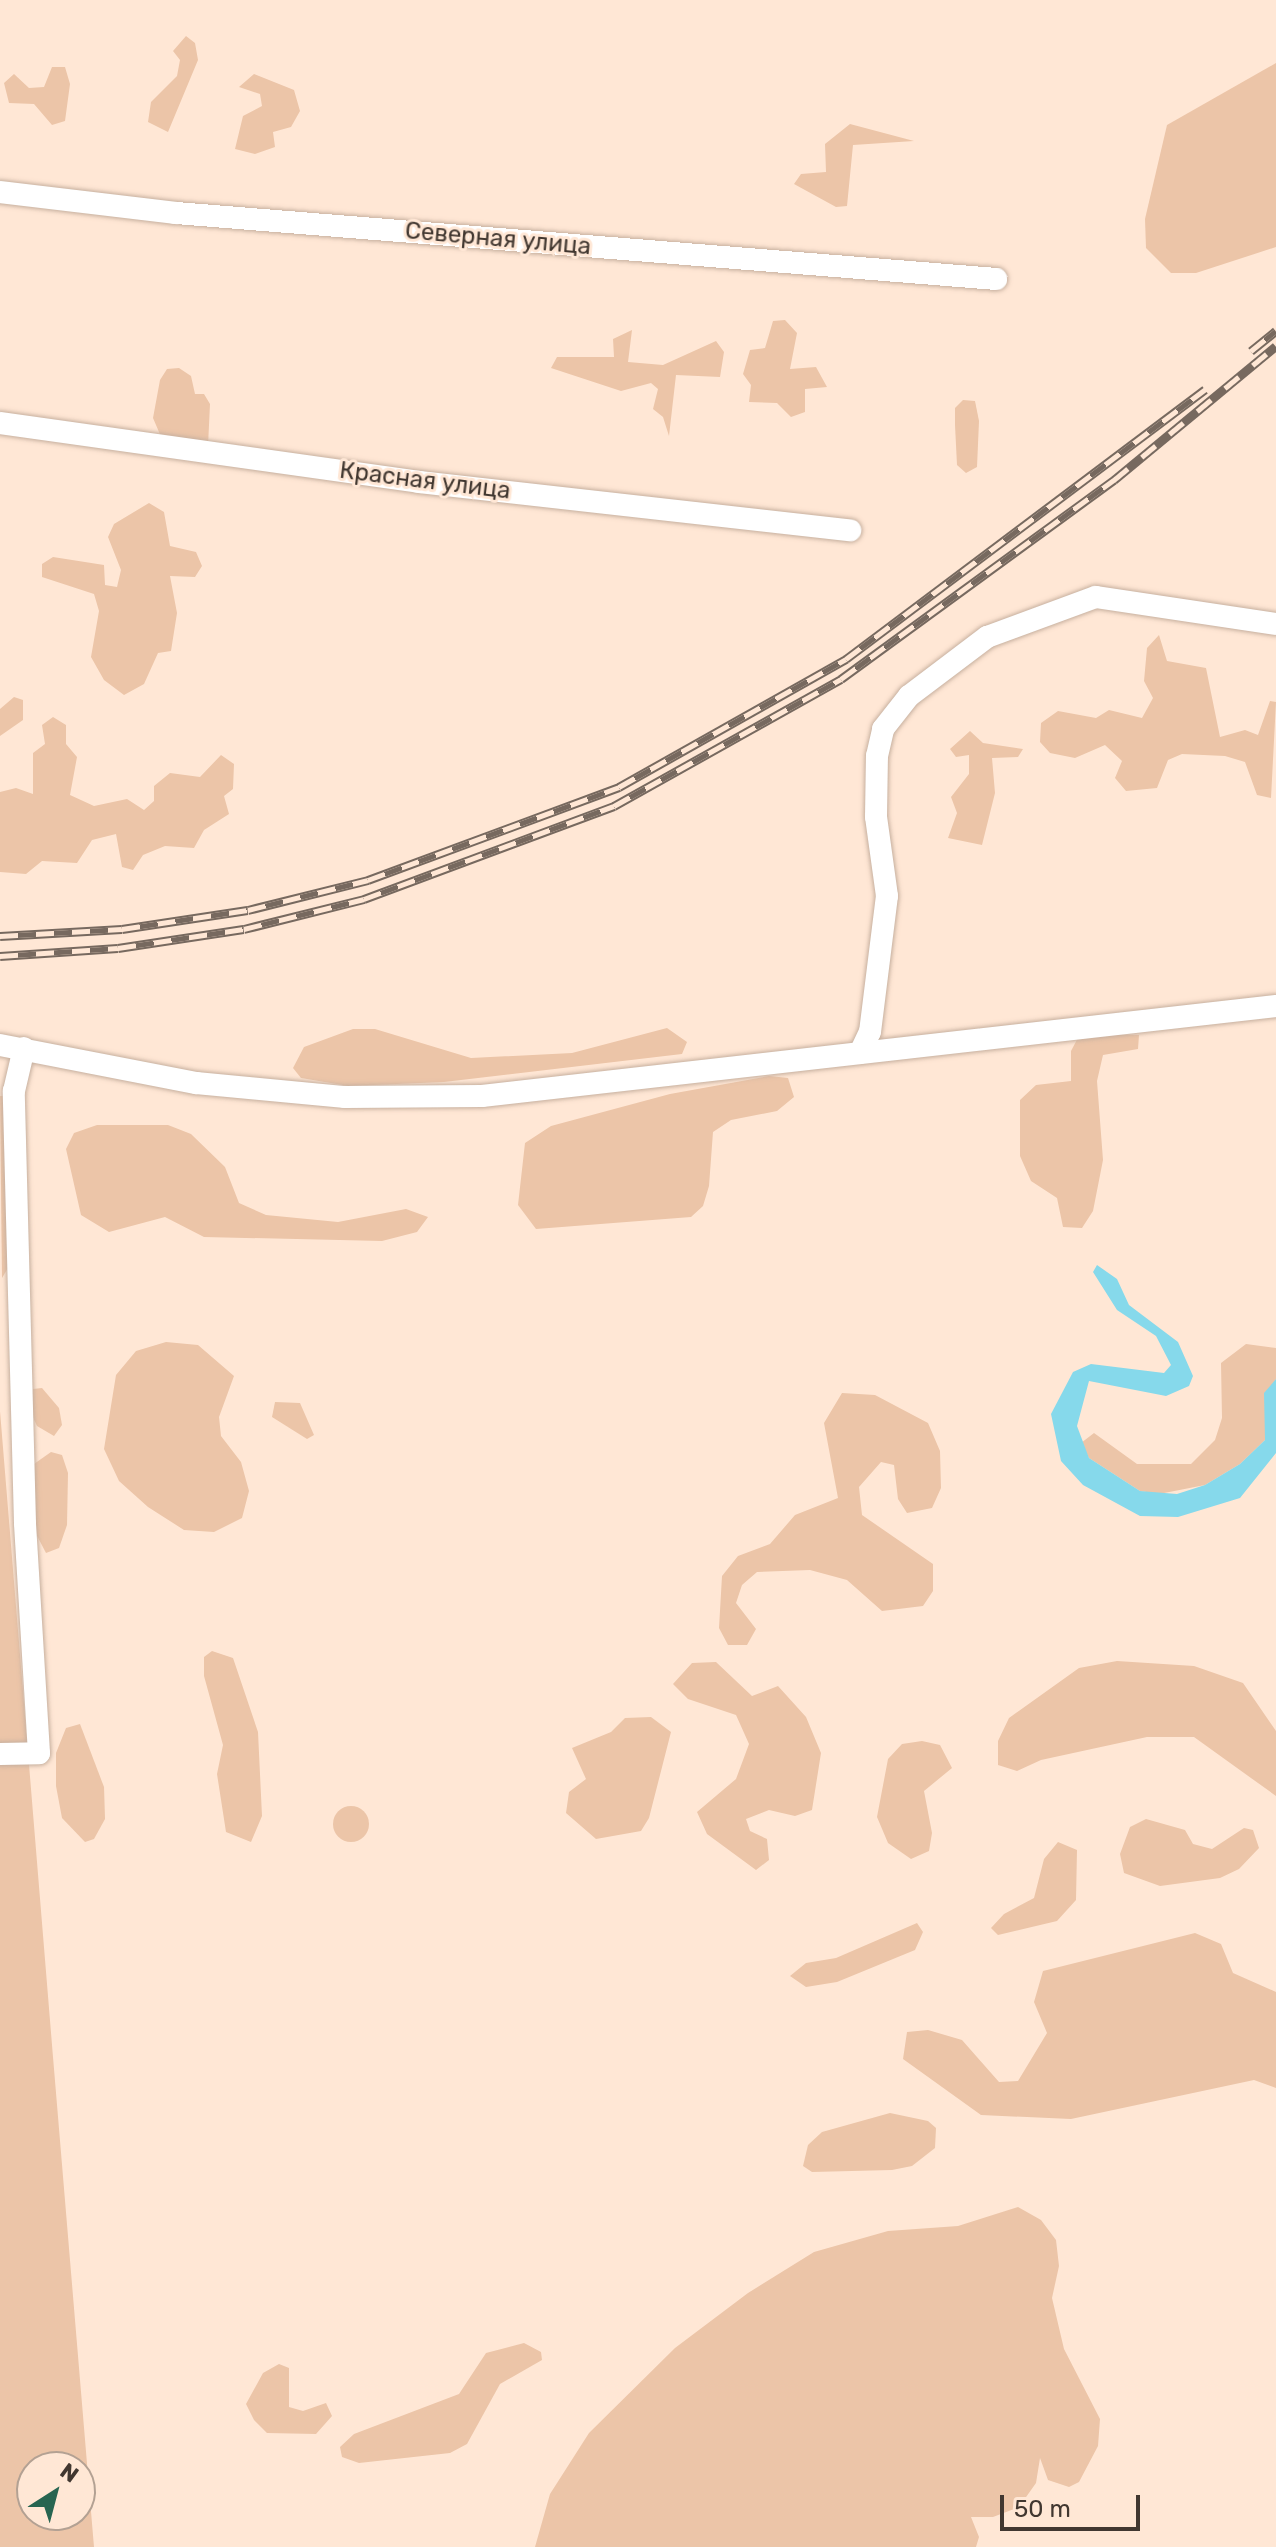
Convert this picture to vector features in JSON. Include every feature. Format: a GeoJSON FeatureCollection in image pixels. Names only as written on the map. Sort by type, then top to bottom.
{"type":"FeatureCollection","features":[{"type":"Feature","properties":{"kind":"street","name":"Северная улица"},"geometry":{"type":"LineString","coordinates":[[0,192],[176,213],[996,279]]}},
{"type":"Feature","properties":{"kind":"street","name":"Красная улица"},"geometry":{"type":"LineString","coordinates":[[0,423],[419,482],[850,530]]}},
{"type":"Feature","properties":{"kind":"street"},"geometry":{"type":"LineString","coordinates":[[860,1053],[870,1032],[887,896],[876,817],[883,729],[909,696],[964,650],[1053,609],[1096,597],[1276,624]]}},
{"type":"Feature","properties":{"kind":"street"},"geometry":{"type":"LineString","coordinates":[[0,1045],[196,1083],[345,1097],[482,1096],[1276,1006]]}},
{"type":"Feature","properties":{"kind":"street"},"geometry":{"type":"LineString","coordinates":[[0,1754],[39,1753],[25,1523],[14,1091],[24,1048]]}},
{"type":"Feature","properties":{"kind":"shaded area"},"geometry":{"type":"Polygon","coordinates":[[[186,36],[195,43],[198,60],[168,132],[148,122],[151,102],[177,76],[180,60],[173,51],[186,36]]]}},
{"type":"Feature","properties":{"kind":"shaded area"},"geometry":{"type":"Polygon","coordinates":[[[1276,63],[1276,247],[1196,273],[1171,273],[1146,248],[1145,219],[1167,125],[1276,63]]]}},
{"type":"Feature","properties":{"kind":"shaded area"},"geometry":{"type":"Polygon","coordinates":[[[52,67],[65,67],[70,84],[65,121],[52,125],[34,104],[9,103],[4,83],[14,74],[29,88],[44,87],[52,67]]]}},
{"type":"Feature","properties":{"kind":"shaded area"},"geometry":{"type":"Polygon","coordinates":[[[254,74],[294,90],[300,111],[291,127],[273,132],[275,147],[255,154],[235,149],[243,116],[262,106],[260,94],[239,87],[254,74]]]}},
{"type":"Feature","properties":{"kind":"shaded area"},"geometry":{"type":"Polygon","coordinates":[[[850,124],[914,141],[853,145],[847,206],[836,207],[794,184],[801,174],[826,172],[825,144],[850,124]]]}},
{"type":"Feature","properties":{"kind":"shaded area"},"geometry":{"type":"Polygon","coordinates":[[[785,320],[797,333],[790,369],[816,367],[827,387],[805,389],[805,412],[791,417],[777,403],[749,402],[751,385],[743,374],[750,350],[765,348],[773,321],[785,320]]]}},
{"type":"Feature","properties":{"kind":"shaded area"},"geometry":{"type":"Polygon","coordinates":[[[632,330],[628,362],[663,365],[716,341],[724,352],[720,377],[676,375],[669,436],[663,417],[653,409],[658,389],[651,383],[621,391],[551,368],[557,357],[614,357],[613,339],[632,330]]]}},
{"type":"Feature","properties":{"kind":"shaded area"},"geometry":{"type":"Polygon","coordinates":[[[179,368],[191,376],[195,394],[204,394],[210,404],[208,446],[162,439],[153,418],[160,380],[167,369],[179,368]]]}},
{"type":"Feature","properties":{"kind":"shaded area"},"geometry":{"type":"Polygon","coordinates":[[[963,400],[975,401],[979,421],[977,467],[966,473],[957,465],[955,425],[955,408],[963,400]]]}},
{"type":"Feature","properties":{"kind":"shaded area"},"geometry":{"type":"Polygon","coordinates":[[[149,503],[164,512],[170,546],[196,552],[202,566],[195,577],[170,576],[177,613],[171,651],[158,653],[144,684],[124,695],[104,680],[91,657],[99,611],[94,594],[42,577],[42,564],[53,557],[104,565],[105,585],[117,587],[121,570],[108,537],[114,524],[149,503]]]}},
{"type":"Feature","properties":{"kind":"shaded area"},"geometry":{"type":"Polygon","coordinates":[[[1159,635],[1167,661],[1206,668],[1220,737],[1245,730],[1258,735],[1270,701],[1276,702],[1271,798],[1257,795],[1245,762],[1225,756],[1182,754],[1168,760],[1157,788],[1126,791],[1115,778],[1122,761],[1105,745],[1075,758],[1050,753],[1040,742],[1041,723],[1058,711],[1096,718],[1109,710],[1142,718],[1153,698],[1144,681],[1147,648],[1159,635]]]}},
{"type":"Feature","properties":{"kind":"shaded area"},"geometry":{"type":"Polygon","coordinates":[[[14,697],[23,700],[23,720],[0,736],[0,709],[14,697]]]}},
{"type":"Feature","properties":{"kind":"shaded area"},"geometry":{"type":"Polygon","coordinates":[[[53,717],[66,725],[66,744],[77,757],[70,795],[94,806],[127,799],[144,810],[154,801],[154,786],[170,773],[200,777],[221,755],[234,764],[233,789],[224,796],[229,814],[204,830],[194,848],[165,846],[143,855],[133,870],[122,867],[116,834],[92,840],[77,863],[42,861],[26,874],[0,872],[0,792],[16,788],[33,794],[33,753],[45,744],[42,725],[53,717]]]}},
{"type":"Feature","properties":{"kind":"shaded area"},"geometry":{"type":"Polygon","coordinates":[[[970,731],[983,743],[1023,749],[1018,757],[992,758],[995,793],[982,845],[948,838],[957,813],[951,797],[969,774],[969,755],[956,757],[950,749],[970,731]]]}},
{"type":"Feature","properties":{"kind":"shaded area"},"geometry":{"type":"Polygon","coordinates":[[[667,1028],[687,1042],[682,1054],[444,1082],[349,1086],[301,1078],[293,1068],[304,1047],[353,1029],[375,1029],[471,1058],[572,1053],[667,1028]]]}},
{"type":"Feature","properties":{"kind":"shaded area"},"geometry":{"type":"Polygon","coordinates":[[[1080,1034],[1139,1035],[1138,1049],[1103,1055],[1097,1081],[1103,1160],[1093,1211],[1082,1228],[1063,1227],[1057,1198],[1031,1181],[1020,1156],[1020,1100],[1036,1085],[1071,1081],[1071,1051],[1080,1034]]]}},
{"type":"Feature","properties":{"kind":"shaded area"},"geometry":{"type":"Polygon","coordinates":[[[769,1076],[788,1078],[794,1097],[777,1111],[731,1120],[713,1132],[709,1186],[703,1206],[691,1217],[536,1229],[518,1205],[525,1143],[551,1126],[670,1094],[769,1076]]]}},
{"type":"Feature","properties":{"kind":"shaded area"},"geometry":{"type":"Polygon","coordinates":[[[0,1096],[6,1096],[11,1263],[2,1278],[0,1096]]]}},
{"type":"Feature","properties":{"kind":"shaded area"},"geometry":{"type":"Polygon","coordinates":[[[97,1125],[168,1125],[191,1134],[225,1167],[239,1203],[266,1215],[338,1222],[406,1209],[428,1217],[417,1232],[382,1241],[204,1237],[165,1217],[109,1232],[81,1215],[66,1149],[74,1133],[97,1125]]]}},
{"type":"Feature","properties":{"kind":"shaded area"},"geometry":{"type":"Polygon","coordinates":[[[166,1342],[198,1345],[234,1376],[219,1417],[221,1436],[241,1462],[249,1491],[242,1518],[214,1532],[184,1530],[148,1507],[119,1481],[104,1449],[116,1375],[136,1351],[166,1342]]]}},
{"type":"Feature","properties":{"kind":"shaded area"},"geometry":{"type":"Polygon","coordinates":[[[1246,1344],[1276,1348],[1276,1379],[1265,1409],[1265,1440],[1240,1464],[1205,1485],[1159,1494],[1140,1491],[1089,1458],[1081,1443],[1094,1433],[1137,1464],[1191,1464],[1215,1440],[1222,1418],[1221,1363],[1246,1344]]]}},
{"type":"Feature","properties":{"kind":"shaded area"},"geometry":{"type":"Polygon","coordinates":[[[42,1388],[59,1408],[62,1425],[54,1436],[37,1426],[27,1404],[33,1389],[42,1388]]]}},
{"type":"Feature","properties":{"kind":"shaded area"},"geometry":{"type":"Polygon","coordinates":[[[842,1393],[875,1395],[928,1423],[940,1451],[941,1488],[932,1508],[907,1513],[898,1499],[894,1465],[881,1462],[859,1487],[862,1515],[933,1564],[933,1591],[923,1606],[882,1611],[847,1580],[810,1570],[757,1572],[742,1585],[736,1603],[756,1629],[747,1645],[728,1645],[719,1628],[722,1576],[738,1556],[770,1544],[795,1515],[838,1498],[824,1423],[842,1393]]]}},
{"type":"Feature","properties":{"kind":"shaded area"},"geometry":{"type":"Polygon","coordinates":[[[275,1402],[300,1403],[314,1435],[307,1439],[272,1417],[275,1402]]]}},
{"type":"Feature","properties":{"kind":"shaded area"},"geometry":{"type":"Polygon","coordinates":[[[0,1411],[86,2451],[16,2451],[16,2531],[93,2531],[94,2547],[0,2547],[0,1411]]]}},
{"type":"Feature","properties":{"kind":"shaded area"},"geometry":{"type":"Polygon","coordinates":[[[51,1452],[62,1455],[68,1473],[67,1525],[59,1548],[46,1553],[34,1530],[34,1464],[51,1452]]]}},
{"type":"Feature","properties":{"kind":"shaded area"},"geometry":{"type":"Polygon","coordinates":[[[212,1651],[233,1658],[258,1732],[262,1816],[251,1842],[226,1832],[217,1774],[223,1745],[204,1676],[204,1657],[212,1651]]]}},
{"type":"Feature","properties":{"kind":"shaded area"},"geometry":{"type":"Polygon","coordinates":[[[1117,1661],[1194,1666],[1243,1683],[1276,1731],[1276,1796],[1194,1737],[1147,1737],[1041,1760],[1017,1771],[998,1765],[998,1741],[1009,1718],[1079,1668],[1117,1661]]]}},
{"type":"Feature","properties":{"kind":"shaded area"},"geometry":{"type":"Polygon","coordinates":[[[716,1662],[752,1696],[778,1686],[806,1717],[821,1753],[812,1810],[795,1816],[769,1810],[746,1819],[750,1831],[767,1839],[769,1860],[756,1870],[707,1834],[697,1812],[736,1779],[749,1744],[736,1715],[688,1699],[673,1684],[692,1663],[716,1662]]]}},
{"type":"Feature","properties":{"kind":"shaded area"},"geometry":{"type":"Polygon","coordinates":[[[651,1717],[671,1732],[649,1818],[641,1831],[596,1839],[566,1813],[569,1792],[586,1779],[572,1748],[611,1732],[625,1718],[651,1717]]]}},
{"type":"Feature","properties":{"kind":"shaded area"},"geometry":{"type":"Polygon","coordinates":[[[80,1724],[104,1787],[105,1819],[94,1839],[85,1842],[62,1818],[56,1786],[56,1753],[66,1728],[80,1724]]]}},
{"type":"Feature","properties":{"kind":"shaded area"},"geometry":{"type":"Polygon","coordinates":[[[922,1741],[940,1745],[952,1768],[924,1791],[932,1833],[929,1851],[911,1859],[888,1843],[877,1817],[888,1759],[902,1744],[922,1741]]]}},
{"type":"Feature","properties":{"kind":"shaded area"},"geometry":{"type":"Polygon","coordinates":[[[351,1806],[364,1811],[369,1824],[364,1837],[351,1842],[338,1837],[333,1824],[338,1811],[351,1806]]]}},
{"type":"Feature","properties":{"kind":"shaded area"},"geometry":{"type":"Polygon","coordinates":[[[1146,1819],[1185,1830],[1193,1844],[1212,1849],[1244,1828],[1253,1830],[1259,1848],[1239,1869],[1220,1878],[1160,1886],[1124,1873],[1120,1854],[1130,1827],[1146,1819]]]}},
{"type":"Feature","properties":{"kind":"shaded area"},"geometry":{"type":"Polygon","coordinates":[[[1058,1842],[1077,1850],[1076,1900],[1057,1921],[998,1935],[991,1928],[1004,1914],[1034,1898],[1044,1859],[1058,1842]]]}},
{"type":"Feature","properties":{"kind":"shaded area"},"geometry":{"type":"Polygon","coordinates":[[[917,1923],[923,1932],[915,1950],[837,1982],[806,1987],[790,1976],[806,1963],[836,1958],[917,1923]]]}},
{"type":"Feature","properties":{"kind":"shaded area"},"geometry":{"type":"Polygon","coordinates":[[[1195,1933],[1221,1944],[1233,1973],[1276,1992],[1276,2088],[1254,2080],[1071,2119],[981,2115],[903,2059],[907,2032],[928,2030],[962,2040],[999,2082],[1018,2081],[1047,2033],[1034,2002],[1043,1971],[1195,1933]]]}},
{"type":"Feature","properties":{"kind":"shaded area"},"geometry":{"type":"Polygon","coordinates":[[[890,2113],[928,2121],[936,2128],[935,2148],[912,2166],[892,2170],[812,2172],[803,2166],[808,2145],[822,2132],[890,2113]]]}},
{"type":"Feature","properties":{"kind":"shaded area"},"geometry":{"type":"Polygon","coordinates":[[[1018,2207],[1041,2220],[1056,2240],[1059,2266],[1052,2298],[1064,2349],[1100,2419],[1098,2446],[1079,2482],[1069,2487],[1048,2480],[1040,2458],[1036,2483],[1019,2507],[993,2517],[971,2517],[979,2537],[976,2547],[535,2547],[550,2494],[589,2433],[675,2348],[748,2293],[814,2252],[888,2231],[958,2226],[1018,2207]]]}},
{"type":"Feature","properties":{"kind":"shaded area"},"geometry":{"type":"Polygon","coordinates":[[[524,2343],[541,2352],[542,2360],[500,2384],[467,2444],[450,2453],[359,2463],[342,2457],[340,2447],[354,2434],[459,2394],[486,2353],[524,2343]]]}},
{"type":"Feature","properties":{"kind":"shaded area"},"geometry":{"type":"Polygon","coordinates":[[[279,2364],[289,2368],[289,2407],[303,2411],[326,2403],[332,2416],[316,2434],[267,2433],[254,2420],[246,2404],[263,2373],[279,2364]]]}},
{"type":"Feature","properties":{"kind":"water"},"geometry":{"type":"Polygon","coordinates":[[[1097,1265],[1117,1279],[1129,1305],[1178,1342],[1193,1376],[1189,1386],[1166,1396],[1089,1381],[1077,1426],[1089,1458],[1140,1491],[1177,1494],[1205,1485],[1240,1464],[1265,1440],[1264,1393],[1276,1379],[1276,1453],[1240,1498],[1178,1517],[1140,1516],[1083,1485],[1061,1461],[1051,1414],[1073,1372],[1091,1364],[1164,1373],[1171,1365],[1156,1336],[1117,1310],[1093,1272],[1097,1265]]]}},
{"type":"Feature","properties":{"kind":"railway"},"geometry":{"type":"LineString","coordinates":[[1251,351],[1276,331]]}},
{"type":"Feature","properties":{"kind":"railway"},"geometry":{"type":"LineString","coordinates":[[0,956],[118,948],[244,929],[364,899],[614,806],[841,679],[1114,480],[1276,346]]}},
{"type":"Feature","properties":{"kind":"railway"},"geometry":{"type":"LineString","coordinates":[[0,936],[122,929],[248,910],[368,880],[619,787],[846,659],[1205,389]]}}]}
